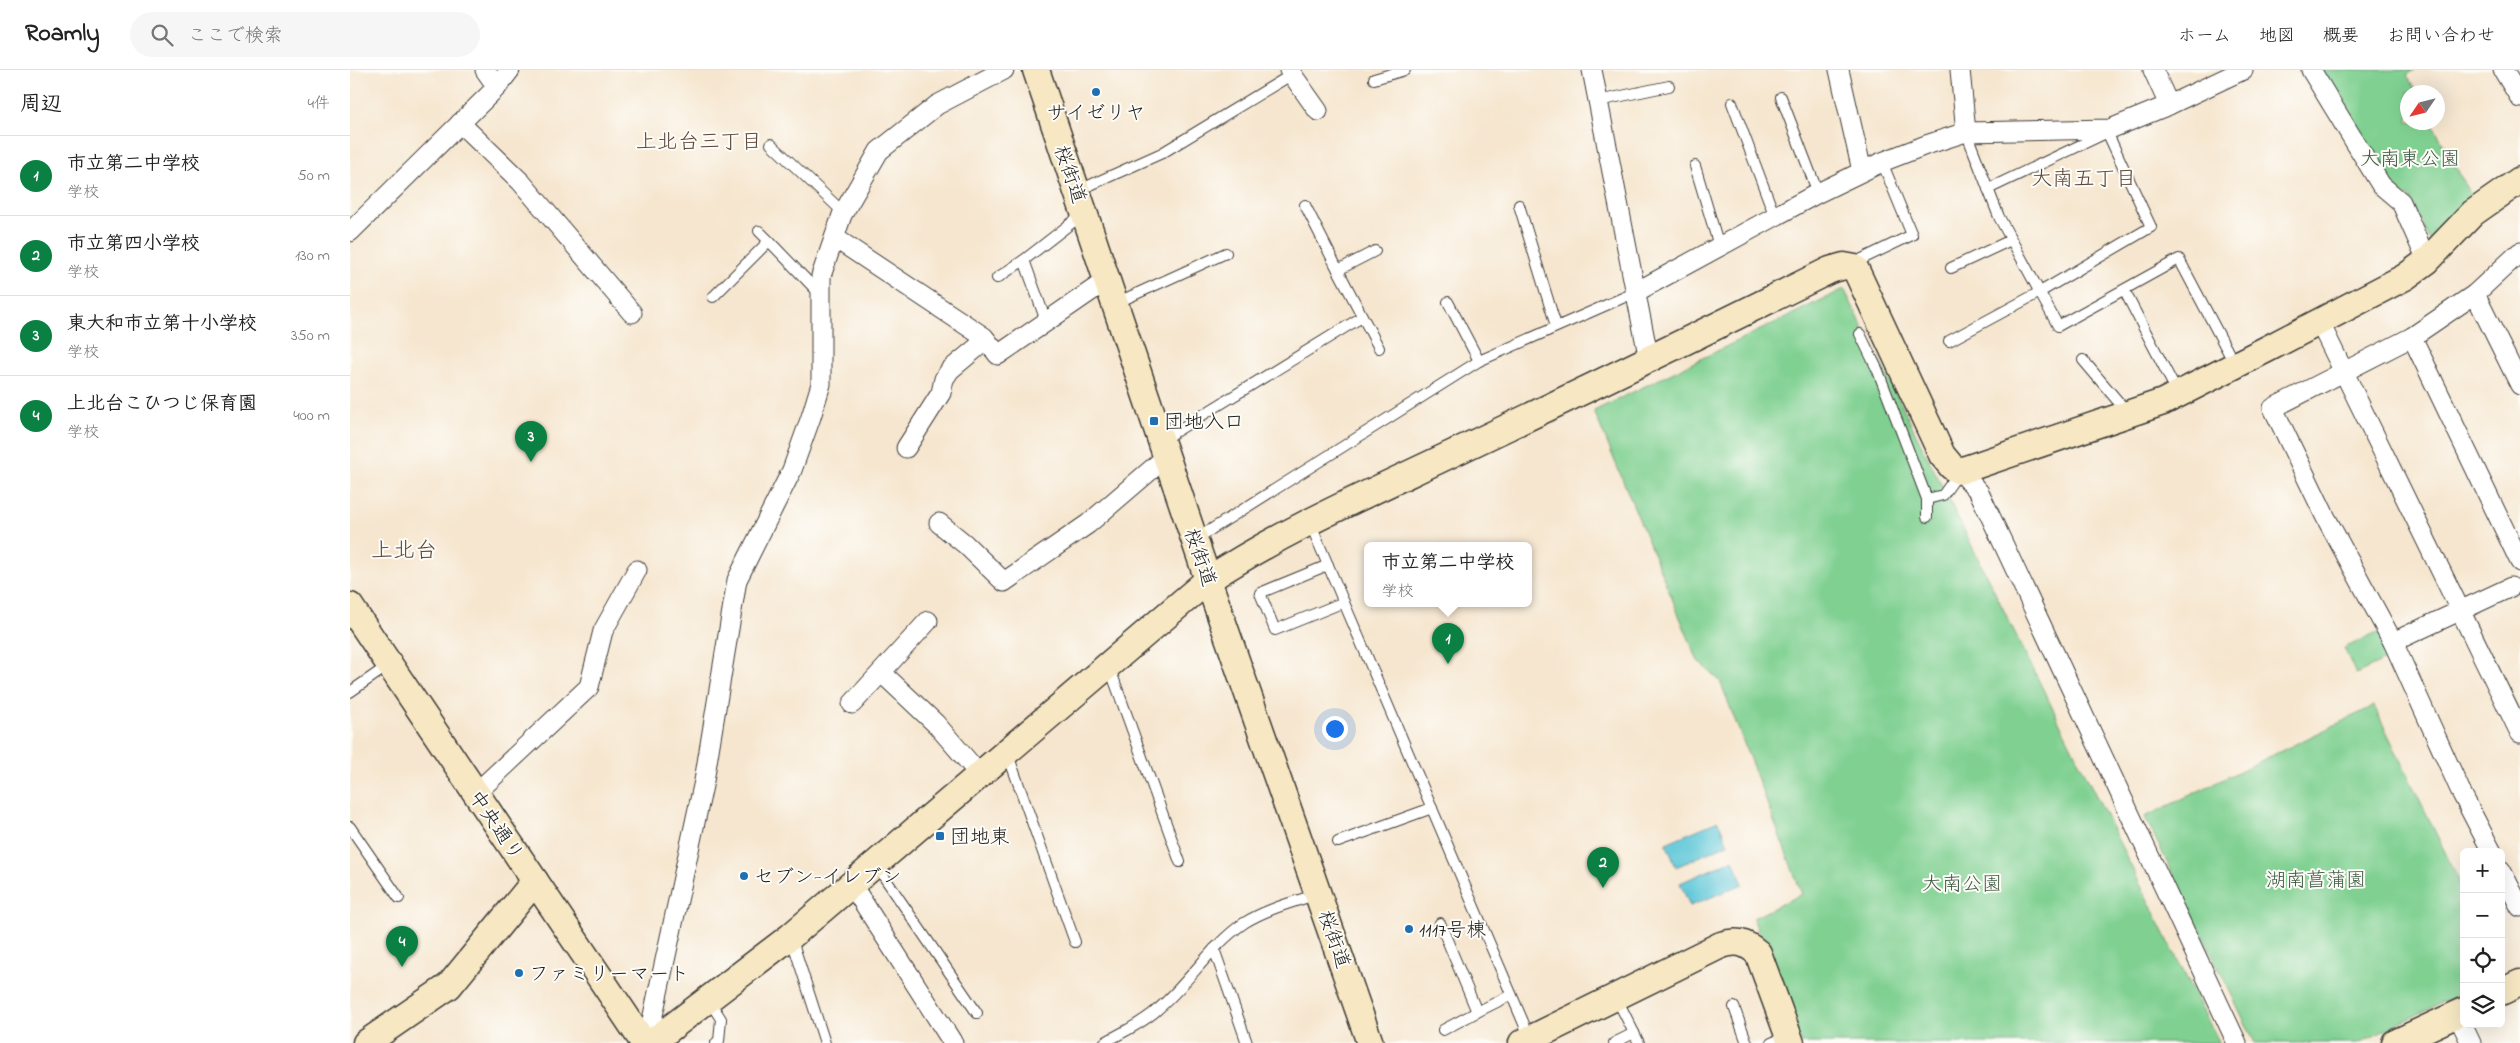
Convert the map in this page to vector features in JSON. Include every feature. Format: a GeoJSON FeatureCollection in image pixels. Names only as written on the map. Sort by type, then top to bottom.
{"type":"FeatureCollection","features":[{"type":"Feature","properties":{"kind":"street"},"geometry":{"type":"LineString","coordinates":[[485,70],[498,87]]}},
{"type":"Feature","properties":{"kind":"street"},"geometry":{"type":"LineString","coordinates":[[350,232],[498,87],[510,70]]}},
{"type":"Feature","properties":{"kind":"street"},"geometry":{"type":"LineString","coordinates":[[647,1043],[704,782],[737,580],[792,470],[821,384],[821,276],[844,213],[879,151],[937,105],[1004,70]]}},
{"type":"Feature","properties":{"kind":"street","name":"桜街道"},"geometry":{"type":"LineString","coordinates":[[1036,70],[1208,580],[1370,1043]]}},
{"type":"Feature","properties":{"kind":"street"},"geometry":{"type":"LineString","coordinates":[[1592,70],[1649,360]]}},
{"type":"Feature","properties":{"kind":"street"},"geometry":{"type":"LineString","coordinates":[[1840,70],[1862,172]]}},
{"type":"Feature","properties":{"kind":"street"},"geometry":{"type":"LineString","coordinates":[[1960,70],[1966,132]]}},
{"type":"Feature","properties":{"kind":"street"},"geometry":{"type":"LineString","coordinates":[[2153,70],[2169,105]]}},
{"type":"Feature","properties":{"kind":"street"},"geometry":{"type":"LineString","coordinates":[[1636,292],[1818,193],[1882,162],[1966,132],[2109,132],[2243,70]]}},
{"type":"Feature","properties":{"kind":"street"},"geometry":{"type":"LineString","coordinates":[[2311,70],[2381,185],[2402,202],[2427,262]]}},
{"type":"Feature","properties":{"kind":"street"},"geometry":{"type":"LineString","coordinates":[[2503,70],[2520,98]]}},
{"type":"Feature","properties":{"kind":"street"},"geometry":{"type":"LineString","coordinates":[[1290,72],[1318,111]]}},
{"type":"Feature","properties":{"kind":"street"},"geometry":{"type":"LineString","coordinates":[[460,123],[521,182],[632,313]]}},
{"type":"Feature","properties":{"kind":"street"},"geometry":{"type":"LineString","coordinates":[[1960,471],[2129,414],[2178,394],[2319,322],[2405,277],[2427,262],[2473,213],[2520,180]]}},
{"type":"Feature","properties":{"kind":"street"},"geometry":{"type":"LineString","coordinates":[[835,238],[986,340],[998,355],[1046,321],[1111,292]]}},
{"type":"Feature","properties":{"kind":"street"},"geometry":{"type":"LineString","coordinates":[[2490,848],[2462,794],[2393,642],[2325,516],[2273,408],[2412,337],[2475,294],[2520,252]]}},
{"type":"Feature","properties":{"kind":"street"},"geometry":{"type":"LineString","coordinates":[[647,1043],[791,936],[1208,580],[1250,553],[1310,522],[1649,360],[1830,270],[1844,266],[1855,268],[1942,455],[1979,492],[2237,1043]]}},
{"type":"Feature","properties":{"kind":"street"},"geometry":{"type":"LineString","coordinates":[[2475,294],[2520,385]]}},
{"type":"Feature","properties":{"kind":"street"},"geometry":{"type":"LineString","coordinates":[[2319,322],[2520,733]]}},
{"type":"Feature","properties":{"kind":"street"},"geometry":{"type":"LineString","coordinates":[[2393,642],[2459,611],[2516,592],[2512,570],[2520,562],[2412,337]]}},
{"type":"Feature","properties":{"kind":"street"},"geometry":{"type":"LineString","coordinates":[[906,448],[941,393],[944,379],[950,370],[986,340]]}},
{"type":"Feature","properties":{"kind":"street"},"geometry":{"type":"LineString","coordinates":[[939,523],[965,544],[1004,582],[1088,524],[1164,449]]}},
{"type":"Feature","properties":{"kind":"street"},"geometry":{"type":"LineString","coordinates":[[476,793],[589,687],[603,631],[637,570]]}},
{"type":"Feature","properties":{"kind":"street","name":"中央通り"},"geometry":{"type":"LineString","coordinates":[[350,606],[535,881],[647,1043]]}},
{"type":"Feature","properties":{"kind":"street"},"geometry":{"type":"LineString","coordinates":[[852,704],[928,621]]}},
{"type":"Feature","properties":{"kind":"street"},"geometry":{"type":"LineString","coordinates":[[882,672],[936,724],[980,775]]}},
{"type":"Feature","properties":{"kind":"street"},"geometry":{"type":"LineString","coordinates":[[2505,878],[2520,907]]}},
{"type":"Feature","properties":{"kind":"street"},"geometry":{"type":"LineString","coordinates":[[366,1043],[449,986],[535,881]]}},
{"type":"Feature","properties":{"kind":"street"},"geometry":{"type":"LineString","coordinates":[[852,885],[953,1043]]}},
{"type":"Feature","properties":{"kind":"street"},"geometry":{"type":"LineString","coordinates":[[1526,1041],[1721,945],[1734,941],[1746,944],[1758,953],[1784,1041]]}},
{"type":"Feature","properties":{"kind":"street"},"geometry":{"type":"LineString","coordinates":[[2505,990],[2520,983]]}},
{"type":"Feature","properties":{"kind":"street"},"geometry":{"type":"LineString","coordinates":[[2395,1043],[2460,1012]]}},
{"type":"Feature","properties":{"kind":"street"},"geometry":{"type":"LineString","coordinates":[[2466,1028],[2471,1043]]}},
{"type":"Feature","properties":{"kind":"lane"},"geometry":{"type":"LineString","coordinates":[[1374,79],[1405,70]]}},
{"type":"Feature","properties":{"kind":"lane"},"geometry":{"type":"LineString","coordinates":[[997,278],[1024,260],[1081,202],[1290,72]]}},
{"type":"Feature","properties":{"kind":"lane"},"geometry":{"type":"LineString","coordinates":[[1598,101],[1669,86]]}},
{"type":"Feature","properties":{"kind":"lane"},"geometry":{"type":"LineString","coordinates":[[1781,97],[1818,193]]}},
{"type":"Feature","properties":{"kind":"lane"},"geometry":{"type":"LineString","coordinates":[[1732,103],[1775,217]]}},
{"type":"Feature","properties":{"kind":"lane"},"geometry":{"type":"LineString","coordinates":[[1966,132],[1988,189],[2011,240],[2058,326],[2179,259],[2234,365]]}},
{"type":"Feature","properties":{"kind":"lane"},"geometry":{"type":"LineString","coordinates":[[1949,341],[2040,292],[2151,226],[2109,132],[1988,189]]}},
{"type":"Feature","properties":{"kind":"lane"},"geometry":{"type":"LineString","coordinates":[[771,144],[844,213]]}},
{"type":"Feature","properties":{"kind":"lane"},"geometry":{"type":"LineString","coordinates":[[1855,268],[1862,259],[1912,235],[1882,162]]}},
{"type":"Feature","properties":{"kind":"lane"},"geometry":{"type":"LineString","coordinates":[[1695,166],[1719,246]]}},
{"type":"Feature","properties":{"kind":"lane"},"geometry":{"type":"LineString","coordinates":[[1305,205],[1379,348]]}},
{"type":"Feature","properties":{"kind":"lane"},"geometry":{"type":"LineString","coordinates":[[1519,205],[1556,326]]}},
{"type":"Feature","properties":{"kind":"lane"},"geometry":{"type":"LineString","coordinates":[[758,231],[821,294]]}},
{"type":"Feature","properties":{"kind":"lane"},"geometry":{"type":"LineString","coordinates":[[1951,268],[2011,240]]}},
{"type":"Feature","properties":{"kind":"lane"},"geometry":{"type":"LineString","coordinates":[[713,296],[769,242]]}},
{"type":"Feature","properties":{"kind":"lane"},"geometry":{"type":"LineString","coordinates":[[1338,270],[1375,251]]}},
{"type":"Feature","properties":{"kind":"lane"},"geometry":{"type":"LineString","coordinates":[[1111,292],[1226,252]]}},
{"type":"Feature","properties":{"kind":"lane"},"geometry":{"type":"LineString","coordinates":[[1024,260],[1046,321]]}},
{"type":"Feature","properties":{"kind":"lane"},"geometry":{"type":"LineString","coordinates":[[2124,290],[2178,394]]}},
{"type":"Feature","properties":{"kind":"lane"},"geometry":{"type":"LineString","coordinates":[[1195,540],[1479,361],[1636,292]]}},
{"type":"Feature","properties":{"kind":"lane"},"geometry":{"type":"LineString","coordinates":[[1448,302],[1479,361]]}},
{"type":"Feature","properties":{"kind":"lane"},"geometry":{"type":"LineString","coordinates":[[1164,449],[1362,317]]}},
{"type":"Feature","properties":{"kind":"lane"},"geometry":{"type":"LineString","coordinates":[[1860,334],[1878,371],[1927,499],[1927,516]]}},
{"type":"Feature","properties":{"kind":"lane"},"geometry":{"type":"LineString","coordinates":[[2083,360],[2129,414]]}},
{"type":"Feature","properties":{"kind":"lane"},"geometry":{"type":"LineString","coordinates":[[1927,499],[1943,495],[1960,471]]}},
{"type":"Feature","properties":{"kind":"lane"},"geometry":{"type":"LineString","coordinates":[[1310,522],[1511,995],[1526,1041]]}},
{"type":"Feature","properties":{"kind":"lane"},"geometry":{"type":"LineString","coordinates":[[1328,565],[1260,593],[1275,630],[1344,602]]}},
{"type":"Feature","properties":{"kind":"lane"},"geometry":{"type":"LineString","coordinates":[[350,692],[390,664]]}},
{"type":"Feature","properties":{"kind":"lane"},"geometry":{"type":"LineString","coordinates":[[1109,665],[1180,862]]}},
{"type":"Feature","properties":{"kind":"lane"},"geometry":{"type":"LineString","coordinates":[[1007,752],[1075,942]]}},
{"type":"Feature","properties":{"kind":"lane"},"geometry":{"type":"LineString","coordinates":[[1338,842],[1432,808]]}},
{"type":"Feature","properties":{"kind":"lane"},"geometry":{"type":"LineString","coordinates":[[350,827],[399,898]]}},
{"type":"Feature","properties":{"kind":"lane"},"geometry":{"type":"LineString","coordinates":[[876,864],[977,1013]]}},
{"type":"Feature","properties":{"kind":"lane"},"geometry":{"type":"LineString","coordinates":[[1104,1043],[1134,1027],[1158,1009],[1214,949],[1233,932],[1258,915],[1319,893]]}},
{"type":"Feature","properties":{"kind":"lane"},"geometry":{"type":"LineString","coordinates":[[1440,923],[1478,1012]]}},
{"type":"Feature","properties":{"kind":"lane"},"geometry":{"type":"LineString","coordinates":[[791,936],[825,1043]]}},
{"type":"Feature","properties":{"kind":"lane"},"geometry":{"type":"LineString","coordinates":[[1214,949],[1247,1043]]}},
{"type":"Feature","properties":{"kind":"lane"},"geometry":{"type":"LineString","coordinates":[[1443,1030],[1511,995]]}},
{"type":"Feature","properties":{"kind":"lane"},"geometry":{"type":"LineString","coordinates":[[1616,997],[1639,1043]]}},
{"type":"Feature","properties":{"kind":"lane"},"geometry":{"type":"LineString","coordinates":[[708,998],[721,1019],[719,1041],[716,1043]]}},
{"type":"Feature","properties":{"kind":"lane"},"geometry":{"type":"LineString","coordinates":[[1734,1007],[1747,1043]]}},
{"type":"Feature","properties":{"kind":"lane"},"geometry":{"type":"LineString","coordinates":[[1614,1043],[1634,1033]]}},
{"type":"Feature","properties":{"kind":"green space","name":"大南東公園"},"geometry":{"type":"Polygon","coordinates":[[[2322,70],[2415,70],[2407,75],[2412,85],[2400,85],[2400,130],[2436,130],[2474,200],[2433,249],[2411,199],[2384,182],[2322,70]]]}},
{"type":"Feature","properties":{"kind":"green space","name":"大南公園"},"geometry":{"type":"Polygon","coordinates":[[[1844,289],[2219,1043],[1801,1043],[1753,918],[1802,894],[1720,681],[1698,661],[1594,411],[1844,289]]]}},
{"type":"Feature","properties":{"kind":"green space"},"geometry":{"type":"Polygon","coordinates":[[[2382,631],[2394,656],[2356,674],[2344,648],[2382,631]]]}},
{"type":"Feature","properties":{"kind":"green space","name":"湖南菖蒲園"},"geometry":{"type":"Polygon","coordinates":[[[2374,706],[2460,883],[2460,994],[2359,1043],[2255,1043],[2145,817],[2374,706]]]}},
{"type":"Feature","properties":{"kind":"water"},"geometry":{"type":"Polygon","coordinates":[[[1718,821],[1728,844],[1676,867],[1666,843],[1718,821]]]}},
{"type":"Feature","properties":{"kind":"water"},"geometry":{"type":"Polygon","coordinates":[[[1733,860],[1743,884],[1690,906],[1680,883],[1733,860]]]}},
{"type":"Feature","properties":{"kind":"place","name":"サイゼリヤ"},"geometry":{"type":"Point","coordinates":[1096,92]}},
{"type":"Feature","properties":{"kind":"place","name":"団地入口"},"geometry":{"type":"Point","coordinates":[1154,421]}},
{"type":"Feature","properties":{"kind":"place","name":"東大和市立第十小学校"},"geometry":{"type":"Point","coordinates":[531,462]}},
{"type":"Feature","properties":{"kind":"place","name":"市立第二中学校"},"geometry":{"type":"Point","coordinates":[1448,664]}},
{"type":"Feature","properties":{"kind":"place","name":"団地東"},"geometry":{"type":"Point","coordinates":[940,836]}},
{"type":"Feature","properties":{"kind":"place","name":"セブン-イレブン"},"geometry":{"type":"Point","coordinates":[744,876]}},
{"type":"Feature","properties":{"kind":"place","name":"市立第四小学校"},"geometry":{"type":"Point","coordinates":[1603,888]}},
{"type":"Feature","properties":{"kind":"place","name":"1117号棟"},"geometry":{"type":"Point","coordinates":[1409,929]}},
{"type":"Feature","properties":{"kind":"place","name":"上北台こひつじ保育園"},"geometry":{"type":"Point","coordinates":[402,967]}},
{"type":"Feature","properties":{"kind":"place","name":"ファミリーマート"},"geometry":{"type":"Point","coordinates":[519,973]}},
{"type":"Feature","properties":{"kind":"district","name":"上北台三丁目"},"geometry":{"type":"Point","coordinates":[699,141]}},
{"type":"Feature","properties":{"kind":"district","name":"大南五丁目"},"geometry":{"type":"Point","coordinates":[2084,178]}},
{"type":"Feature","properties":{"kind":"district","name":"上北台"},"geometry":{"type":"Point","coordinates":[404,549]}}]}
